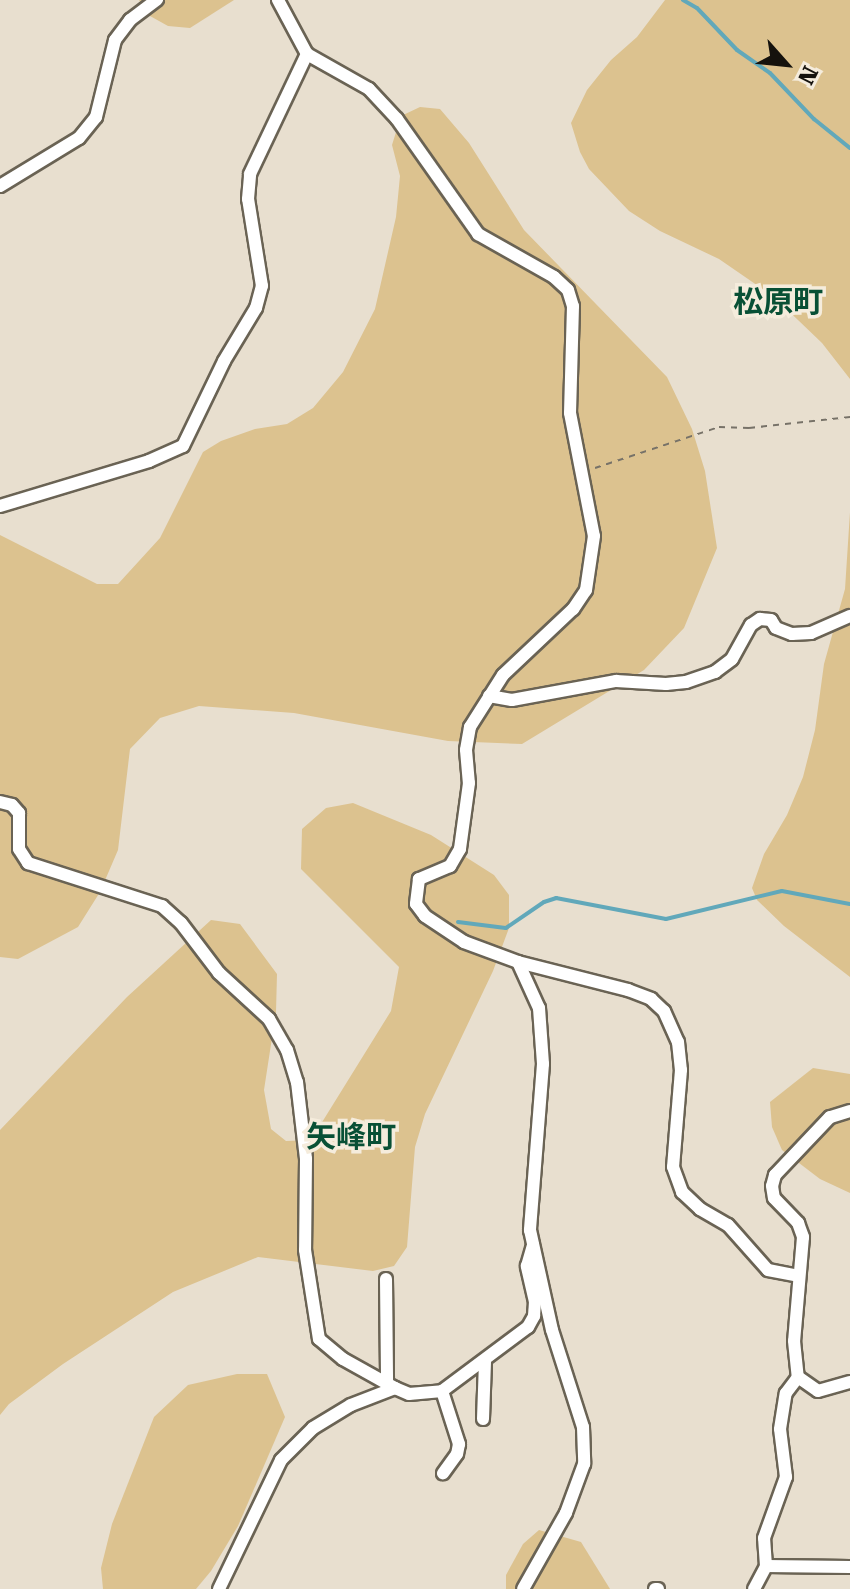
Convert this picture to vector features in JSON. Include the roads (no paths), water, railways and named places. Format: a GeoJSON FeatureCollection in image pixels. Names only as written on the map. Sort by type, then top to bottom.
{"type":"FeatureCollection","features":[{"type":"Feature","properties":{"kind":"street"},"geometry":{"type":"LineString","coordinates":[[0,186],[79,138],[96,117],[115,40],[130,20],[157,0]]}},
{"type":"Feature","properties":{"kind":"street"},"geometry":{"type":"LineString","coordinates":[[278,0],[307,54],[369,89],[397,119],[478,234],[554,277],[568,290],[573,306],[570,413],[594,536],[586,590],[573,609],[503,675],[470,727],[466,750],[469,783],[458,858],[450,866],[419,879],[416,904],[425,916],[464,942],[518,962],[628,990],[651,999],[664,1011],[678,1042],[681,1070],[673,1167],[682,1192],[700,1209],[728,1225],[768,1270],[798,1276]]}},
{"type":"Feature","properties":{"kind":"street"},"geometry":{"type":"LineString","coordinates":[[0,506],[161,457],[183,446],[224,361],[256,308],[262,286],[248,199],[250,174],[307,54]]}},
{"type":"Feature","properties":{"kind":"street"},"geometry":{"type":"LineString","coordinates":[[489,696],[512,700],[616,681],[686,682],[715,672],[732,659],[751,625],[760,619],[771,620],[776,628],[792,634],[811,633],[850,616]]}},
{"type":"Feature","properties":{"kind":"street"},"geometry":{"type":"LineString","coordinates":[[0,802],[12,805],[19,813],[19,849],[28,863],[162,906],[181,923],[219,973],[269,1019],[287,1050],[297,1082],[306,1159],[305,1250],[319,1339],[343,1359],[409,1394],[442,1391],[485,1362],[528,1327],[534,1316],[535,1302],[527,1266],[533,1245]]}},
{"type":"Feature","properties":{"kind":"street"},"geometry":{"type":"LineString","coordinates":[[518,962],[539,1008],[543,1064],[530,1230],[552,1330],[583,1427],[584,1464],[566,1513],[523,1589]]}},
{"type":"Feature","properties":{"kind":"street"},"geometry":{"type":"LineString","coordinates":[[754,1589],[766,1566],[764,1538],[786,1477],[780,1429],[786,1393],[798,1377],[794,1341],[803,1237],[798,1223],[774,1198],[775,1175],[830,1117],[850,1111]]}},
{"type":"Feature","properties":{"kind":"street"},"geometry":{"type":"LineString","coordinates":[[386,1279],[391,1386]]}},
{"type":"Feature","properties":{"kind":"street"},"geometry":{"type":"LineString","coordinates":[[483,1419],[485,1362]]}},
{"type":"Feature","properties":{"kind":"street"},"geometry":{"type":"LineString","coordinates":[[798,1377],[818,1391],[850,1382]]}},
{"type":"Feature","properties":{"kind":"street"},"geometry":{"type":"LineString","coordinates":[[219,1589],[281,1460],[313,1428],[391,1386]]}},
{"type":"Feature","properties":{"kind":"street"},"geometry":{"type":"LineString","coordinates":[[442,1391],[459,1444],[457,1454],[443,1473]]}},
{"type":"Feature","properties":{"kind":"street"},"geometry":{"type":"LineString","coordinates":[[766,1566],[850,1567]]}},
{"type":"Feature","properties":{"kind":"waterway"},"geometry":{"type":"LineString","coordinates":[[683,0],[697,8],[737,50],[770,73],[814,119],[850,148]]}},
{"type":"Feature","properties":{"kind":"waterway"},"geometry":{"type":"LineString","coordinates":[[458,922],[506,928],[544,902],[556,898],[666,919],[782,891],[850,904]]}},
{"type":"Feature","properties":{"kind":"district","name":"松原町"},"geometry":{"type":"Point","coordinates":[778,302]}},
{"type":"Feature","properties":{"kind":"district","name":"矢峰町"},"geometry":{"type":"Point","coordinates":[351,1137]}}]}
